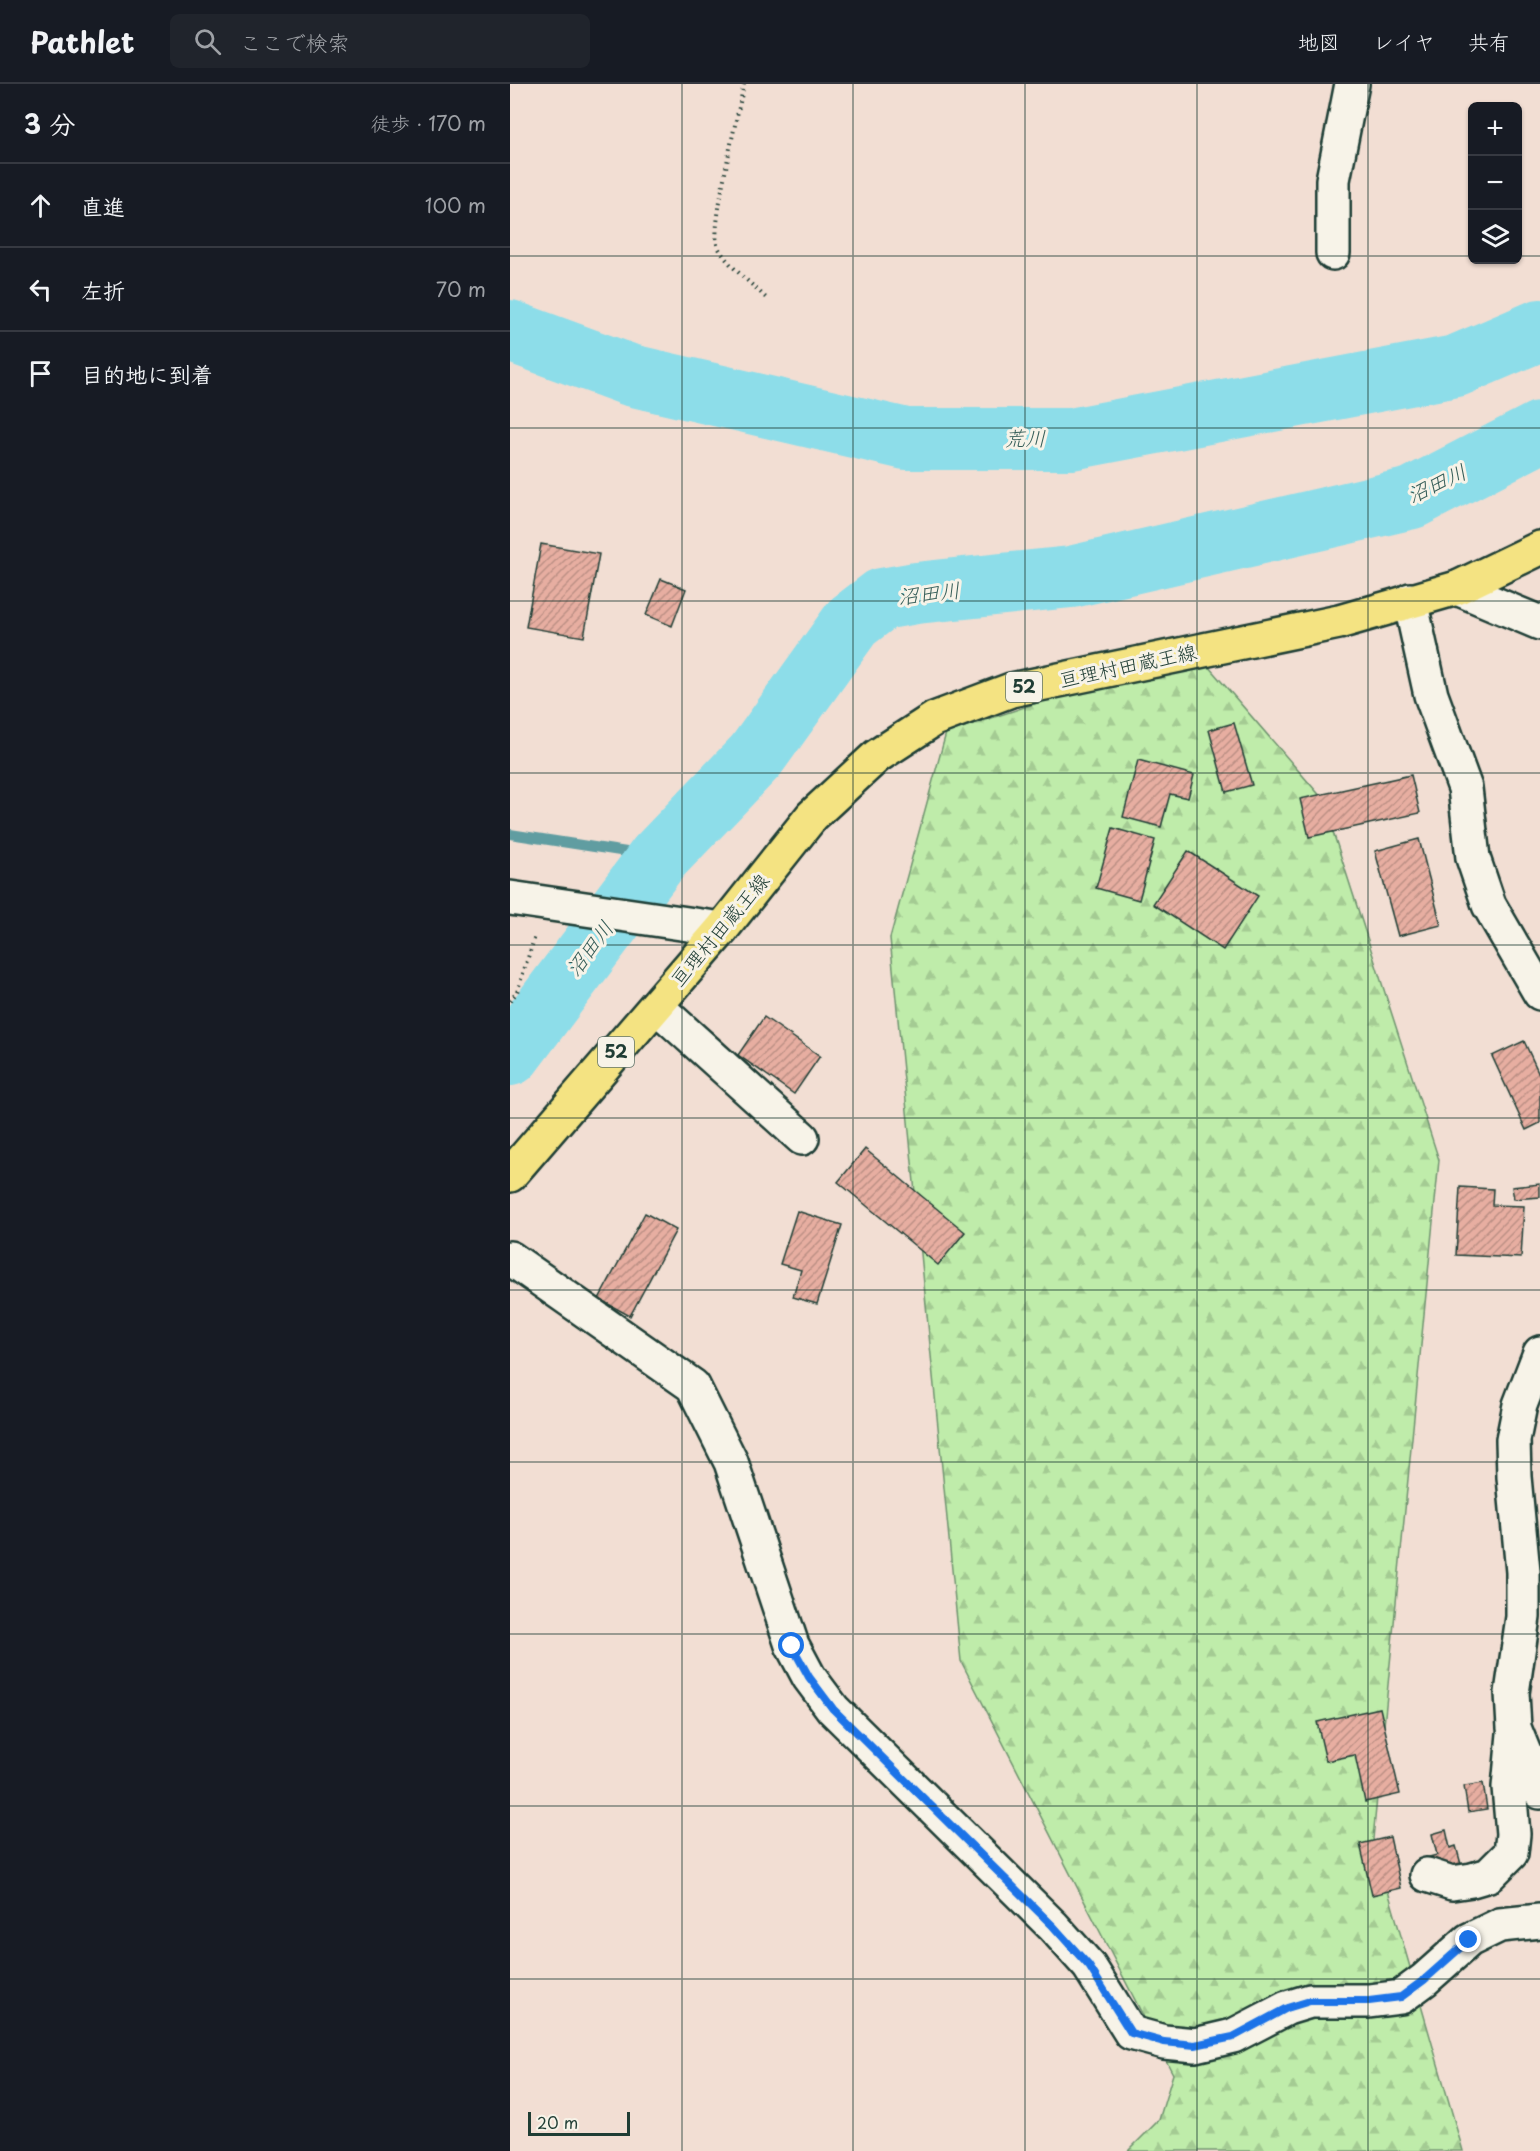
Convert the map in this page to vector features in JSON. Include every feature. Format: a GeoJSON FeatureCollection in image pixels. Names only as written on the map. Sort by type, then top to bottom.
{"type":"FeatureCollection","features":[{"type":"Feature","properties":{"kind":"main road","name":"亘理村田蔵王線"},"geometry":{"type":"LineString","coordinates":[[510,1175],[722,929],[812,816],[877,756],[934,719],[1011,690],[1339,622],[1457,588],[1540,548]]}},
{"type":"Feature","properties":{"kind":"street"},"geometry":{"type":"LineString","coordinates":[[1333,253],[1333,180],[1352,84]]}},
{"type":"Feature","properties":{"kind":"street"},"geometry":{"type":"LineString","coordinates":[[1457,588],[1540,623]]}},
{"type":"Feature","properties":{"kind":"street"},"geometry":{"type":"LineString","coordinates":[[1410,600],[1431,694],[1465,788],[1473,858],[1489,905],[1540,993]]}},
{"type":"Feature","properties":{"kind":"street"},"geometry":{"type":"LineString","coordinates":[[510,898],[722,929]]}},
{"type":"Feature","properties":{"kind":"street"},"geometry":{"type":"LineString","coordinates":[[656,1006],[802,1138]]}},
{"type":"Feature","properties":{"kind":"street"},"geometry":{"type":"LineString","coordinates":[[510,1258],[693,1386],[731,1462],[792,1646],[809,1677],[833,1709],[1060,1934],[1089,1966],[1131,2033],[1164,2042],[1195,2045],[1233,2037],[1287,2008],[1310,2001],[1369,2001],[1401,1997],[1469,1940],[1500,1925],[1540,1921]]}},
{"type":"Feature","properties":{"kind":"street"},"geometry":{"type":"LineString","coordinates":[[1427,1875],[1452,1883],[1472,1880],[1489,1875],[1511,1852],[1513,1834],[1509,1787],[1514,1728],[1512,1693],[1523,1617],[1523,1572],[1514,1478],[1513,1440],[1520,1405],[1540,1353]]}},
{"type":"Feature","properties":{"kind":"street"},"geometry":{"type":"LineString","coordinates":[[1514,1728],[1540,1792]]}},
{"type":"Feature","properties":{"kind":"path"},"geometry":{"type":"LineString","coordinates":[[744,84],[718,217],[716,245],[729,262],[765,298]]}},
{"type":"Feature","properties":{"kind":"path"},"geometry":{"type":"LineString","coordinates":[[510,1001],[517,992],[545,904]]}},
{"type":"Feature","properties":{"kind":"green space"},"geometry":{"type":"Polygon","coordinates":[[[1195,651],[1322,798],[1439,1160],[1373,1839],[1463,2151],[1128,2151],[1159,2120],[1173,2074],[961,1661],[890,938],[946,733],[1195,651]]]}},
{"type":"Feature","properties":{"kind":"building"},"geometry":{"type":"Polygon","coordinates":[[[541,544],[599,554],[584,637],[526,627],[541,544]]]}},
{"type":"Feature","properties":{"kind":"building"},"geometry":{"type":"Polygon","coordinates":[[[661,579],[686,589],[672,626],[646,615],[661,579]]]}},
{"type":"Feature","properties":{"kind":"building"},"geometry":{"type":"Polygon","coordinates":[[[1234,723],[1252,785],[1226,792],[1209,730],[1234,723]]]}},
{"type":"Feature","properties":{"kind":"building"},"geometry":{"type":"Polygon","coordinates":[[[1138,760],[1194,775],[1188,798],[1170,794],[1161,827],[1123,817],[1138,760]]]}},
{"type":"Feature","properties":{"kind":"building"},"geometry":{"type":"Polygon","coordinates":[[[1411,775],[1420,813],[1309,837],[1300,799],[1411,775]]]}},
{"type":"Feature","properties":{"kind":"building"},"geometry":{"type":"Polygon","coordinates":[[[1113,828],[1155,840],[1139,900],[1096,888],[1113,828]]]}},
{"type":"Feature","properties":{"kind":"building"},"geometry":{"type":"Polygon","coordinates":[[[1419,839],[1441,925],[1398,936],[1375,851],[1419,839]]]}},
{"type":"Feature","properties":{"kind":"building"},"geometry":{"type":"Polygon","coordinates":[[[1188,851],[1258,896],[1223,950],[1153,904],[1188,851]]]}},
{"type":"Feature","properties":{"kind":"building"},"geometry":{"type":"Polygon","coordinates":[[[764,1017],[820,1056],[794,1094],[738,1055],[764,1017]]]}},
{"type":"Feature","properties":{"kind":"building"},"geometry":{"type":"Polygon","coordinates":[[[1524,1041],[1540,1076],[1540,1123],[1526,1130],[1492,1056],[1524,1041]]]}},
{"type":"Feature","properties":{"kind":"building"},"geometry":{"type":"Polygon","coordinates":[[[865,1149],[965,1232],[938,1265],[838,1182],[865,1149]]]}},
{"type":"Feature","properties":{"kind":"building"},"geometry":{"type":"Polygon","coordinates":[[[1540,1184],[1540,1197],[1514,1199],[1512,1187],[1540,1184]]]}},
{"type":"Feature","properties":{"kind":"building"},"geometry":{"type":"Polygon","coordinates":[[[1460,1187],[1493,1189],[1492,1205],[1524,1206],[1521,1258],[1456,1255],[1460,1187]]]}},
{"type":"Feature","properties":{"kind":"building"},"geometry":{"type":"Polygon","coordinates":[[[797,1211],[842,1225],[817,1304],[793,1297],[801,1270],[780,1264],[797,1211]]]}},
{"type":"Feature","properties":{"kind":"building"},"geometry":{"type":"Polygon","coordinates":[[[645,1213],[676,1230],[630,1316],[599,1299],[645,1213]]]}},
{"type":"Feature","properties":{"kind":"building"},"geometry":{"type":"Polygon","coordinates":[[[1380,1708],[1400,1794],[1365,1802],[1355,1755],[1326,1761],[1317,1722],[1380,1708]]]}},
{"type":"Feature","properties":{"kind":"building"},"geometry":{"type":"Polygon","coordinates":[[[1483,1783],[1487,1809],[1468,1812],[1464,1786],[1483,1783]]]}},
{"type":"Feature","properties":{"kind":"building"},"geometry":{"type":"Polygon","coordinates":[[[1446,1830],[1450,1848],[1456,1846],[1462,1868],[1433,1875],[1429,1857],[1437,1855],[1432,1834],[1446,1830]]]}},
{"type":"Feature","properties":{"kind":"building"},"geometry":{"type":"Polygon","coordinates":[[[1390,1837],[1401,1888],[1372,1895],[1360,1844],[1390,1837]]]}},
{"type":"Feature","properties":{"kind":"waterway","name":"荒川"},"geometry":{"type":"LineString","coordinates":[[510,331],[630,375],[906,439],[1071,439],[1456,366],[1540,330]]}},
{"type":"Feature","properties":{"kind":"waterway","name":"沼田川"},"geometry":{"type":"LineString","coordinates":[[510,1055],[659,857],[756,756],[852,622],[882,599],[916,593],[1071,577],[1412,498],[1540,432]]}},
{"type":"Feature","properties":{"kind":"waterway"},"geometry":{"type":"LineString","coordinates":[[510,834],[659,857]]}},
{"type":"Feature","properties":{"kind":"route"},"geometry":{"type":"LineString","coordinates":[[792,1646],[809,1677],[833,1709],[1053,1926],[1089,1966],[1131,2033],[1164,2042],[1195,2045],[1233,2037],[1287,2008],[1310,2001],[1369,2001],[1401,1997],[1469,1940]]}}]}
